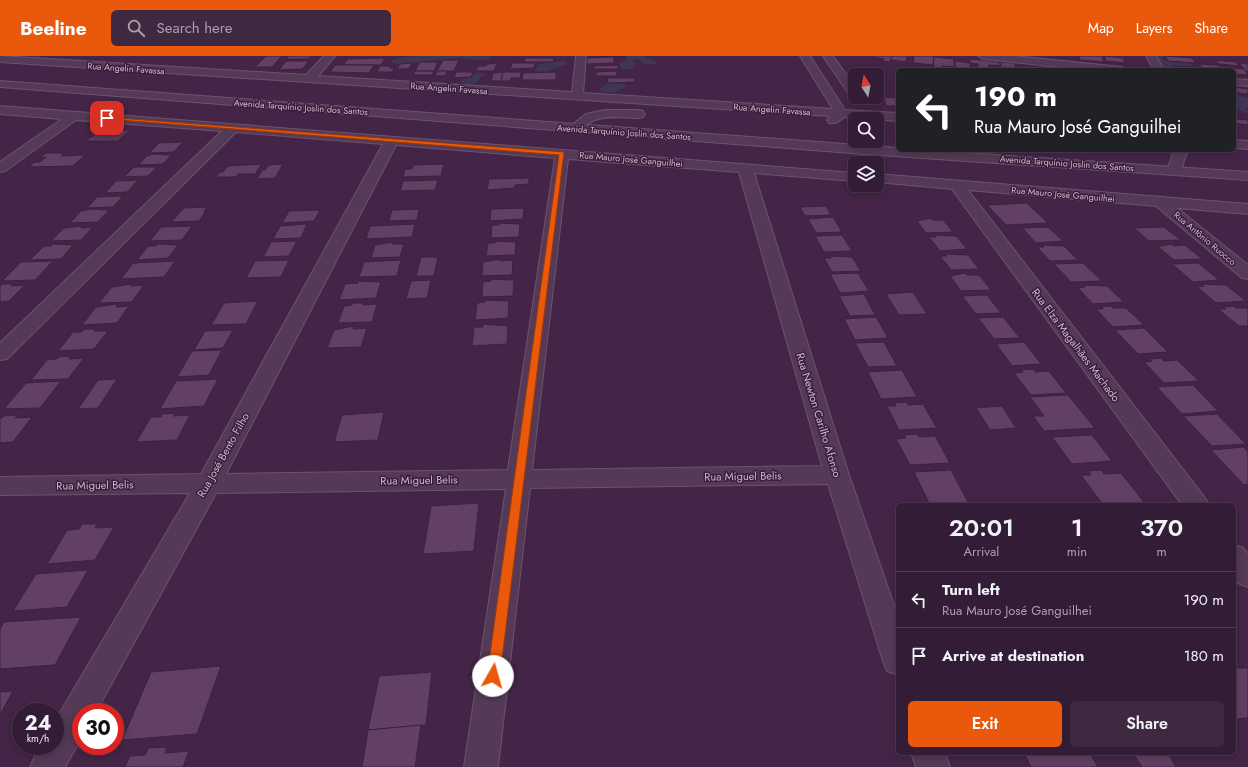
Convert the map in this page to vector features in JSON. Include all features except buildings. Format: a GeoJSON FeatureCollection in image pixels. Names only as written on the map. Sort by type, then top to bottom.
{"type":"FeatureCollection","features":[{"type":"Feature","properties":{"kind":"street"},"geometry":{"type":"LineString","coordinates":[[74,65],[88,56]]}},
{"type":"Feature","properties":{"kind":"street"},"geometry":{"type":"LineString","coordinates":[[309,79],[330,56]]}},
{"type":"Feature","properties":{"kind":"street"},"geometry":{"type":"LineString","coordinates":[[577,96],[581,56]]}},
{"type":"Feature","properties":{"kind":"street"},"geometry":{"type":"LineString","coordinates":[[805,56],[841,113],[835,120],[818,124]]}},
{"type":"Feature","properties":{"kind":"street"},"geometry":{"type":"LineString","coordinates":[[828,56],[848,85]]}},
{"type":"Feature","properties":{"kind":"street"},"geometry":{"type":"LineString","coordinates":[[983,56],[1102,68]]}},
{"type":"Feature","properties":{"kind":"street"},"geometry":{"type":"LineString","coordinates":[[1151,56],[1158,68]]}},
{"type":"Feature","properties":{"kind":"street","name":"Rua Angelin Favassa"},"geometry":{"type":"LineString","coordinates":[[0,59],[74,65],[848,114]]}},
{"type":"Feature","properties":{"kind":"street"},"geometry":{"type":"LineString","coordinates":[[1236,82],[1248,83]]}},
{"type":"Feature","properties":{"kind":"street","name":"Avenida Tarquínio Joslin dos Santos"},"geometry":{"type":"LineString","coordinates":[[0,84],[872,151],[1248,176]]}},
{"type":"Feature","properties":{"kind":"street","name":"Rua Mauro José Ganguilhei"},"geometry":{"type":"LineString","coordinates":[[0,110],[848,176]]}},
{"type":"Feature","properties":{"kind":"street"},"geometry":{"type":"LineString","coordinates":[[574,128],[590,117],[605,114],[648,115]]}},
{"type":"Feature","properties":{"kind":"street"},"geometry":{"type":"LineString","coordinates":[[0,168],[75,115]]}},
{"type":"Feature","properties":{"kind":"street","name":"Rua Angelin Favassa"},"geometry":{"type":"LineString","coordinates":[[884,116],[896,117]]}},
{"type":"Feature","properties":{"kind":"street"},"geometry":{"type":"LineString","coordinates":[[0,354],[233,128]]}},
{"type":"Feature","properties":{"kind":"street","name":"Rua José Bento Filho"},"geometry":{"type":"LineString","coordinates":[[46,767],[208,484],[392,140]]}},
{"type":"Feature","properties":{"kind":"street"},"geometry":{"type":"LineString","coordinates":[[1236,144],[1248,145]]}},
{"type":"Feature","properties":{"kind":"street"},"geometry":{"type":"LineString","coordinates":[[1174,171],[1179,152]]}},
{"type":"Feature","properties":{"kind":"street"},"geometry":{"type":"LineString","coordinates":[[481,767],[562,154]]}},
{"type":"Feature","properties":{"kind":"street","name":"Rua Newton Carilho Afonso"},"geometry":{"type":"LineString","coordinates":[[745,168],[837,475],[896,655]]}},
{"type":"Feature","properties":{"kind":"street","name":"Rua Mauro José Ganguilhei"},"geometry":{"type":"LineString","coordinates":[[884,179],[1248,209]]}},
{"type":"Feature","properties":{"kind":"street","name":"Rua Elza Magalhães Machado"},"geometry":{"type":"LineString","coordinates":[[957,185],[1195,503]]}},
{"type":"Feature","properties":{"kind":"street","name":"Rua Antônio Ruocco"},"geometry":{"type":"LineString","coordinates":[[1161,202],[1248,274]]}},
{"type":"Feature","properties":{"kind":"street","name":"Rua Miguel Belis"},"geometry":{"type":"LineString","coordinates":[[0,486],[837,475]]}},
{"type":"Feature","properties":{"kind":"street"},"geometry":{"type":"LineString","coordinates":[[1236,559],[1248,575]]}},
{"type":"Feature","properties":{"kind":"street"},"geometry":{"type":"LineString","coordinates":[[929,755],[933,767]]}},
{"type":"Feature","properties":{"kind":"shaded area"},"geometry":{"type":"Polygon","coordinates":[[[413,56],[493,56],[487,60],[462,58],[397,64],[390,62],[402,57],[413,56]]]}},
{"type":"Feature","properties":{"kind":"shaded area"},"geometry":{"type":"Polygon","coordinates":[[[626,56],[644,56],[657,62],[657,64],[645,64],[637,59],[633,60],[635,66],[631,69],[622,69],[619,65],[627,59],[626,56]]]}},
{"type":"Feature","properties":{"kind":"shaded area"},"geometry":{"type":"Polygon","coordinates":[[[1155,56],[1163,56],[1163,59],[1167,61],[1187,63],[1195,66],[1173,66],[1172,68],[1161,68],[1155,56]]]}},
{"type":"Feature","properties":{"kind":"shaded area"},"geometry":{"type":"Polygon","coordinates":[[[566,61],[566,65],[553,68],[547,72],[537,71],[536,69],[539,64],[566,61]]]}},
{"type":"Feature","properties":{"kind":"shaded area"},"geometry":{"type":"Polygon","coordinates":[[[477,73],[485,75],[479,78],[478,82],[470,84],[460,82],[463,79],[472,77],[477,73]]]}},
{"type":"Feature","properties":{"kind":"shaded area"},"geometry":{"type":"Polygon","coordinates":[[[614,83],[626,85],[626,87],[613,93],[600,91],[600,89],[606,84],[614,83]]]}},
{"type":"Feature","properties":{"kind":"shaded area"},"geometry":{"type":"Polygon","coordinates":[[[1236,95],[1248,98],[1248,108],[1243,108],[1248,111],[1248,113],[1236,110],[1236,95]]]}},
{"type":"Feature","properties":{"kind":"route"},"geometry":{"type":"LineString","coordinates":[[107,118],[562,154],[493,676]]}}]}
